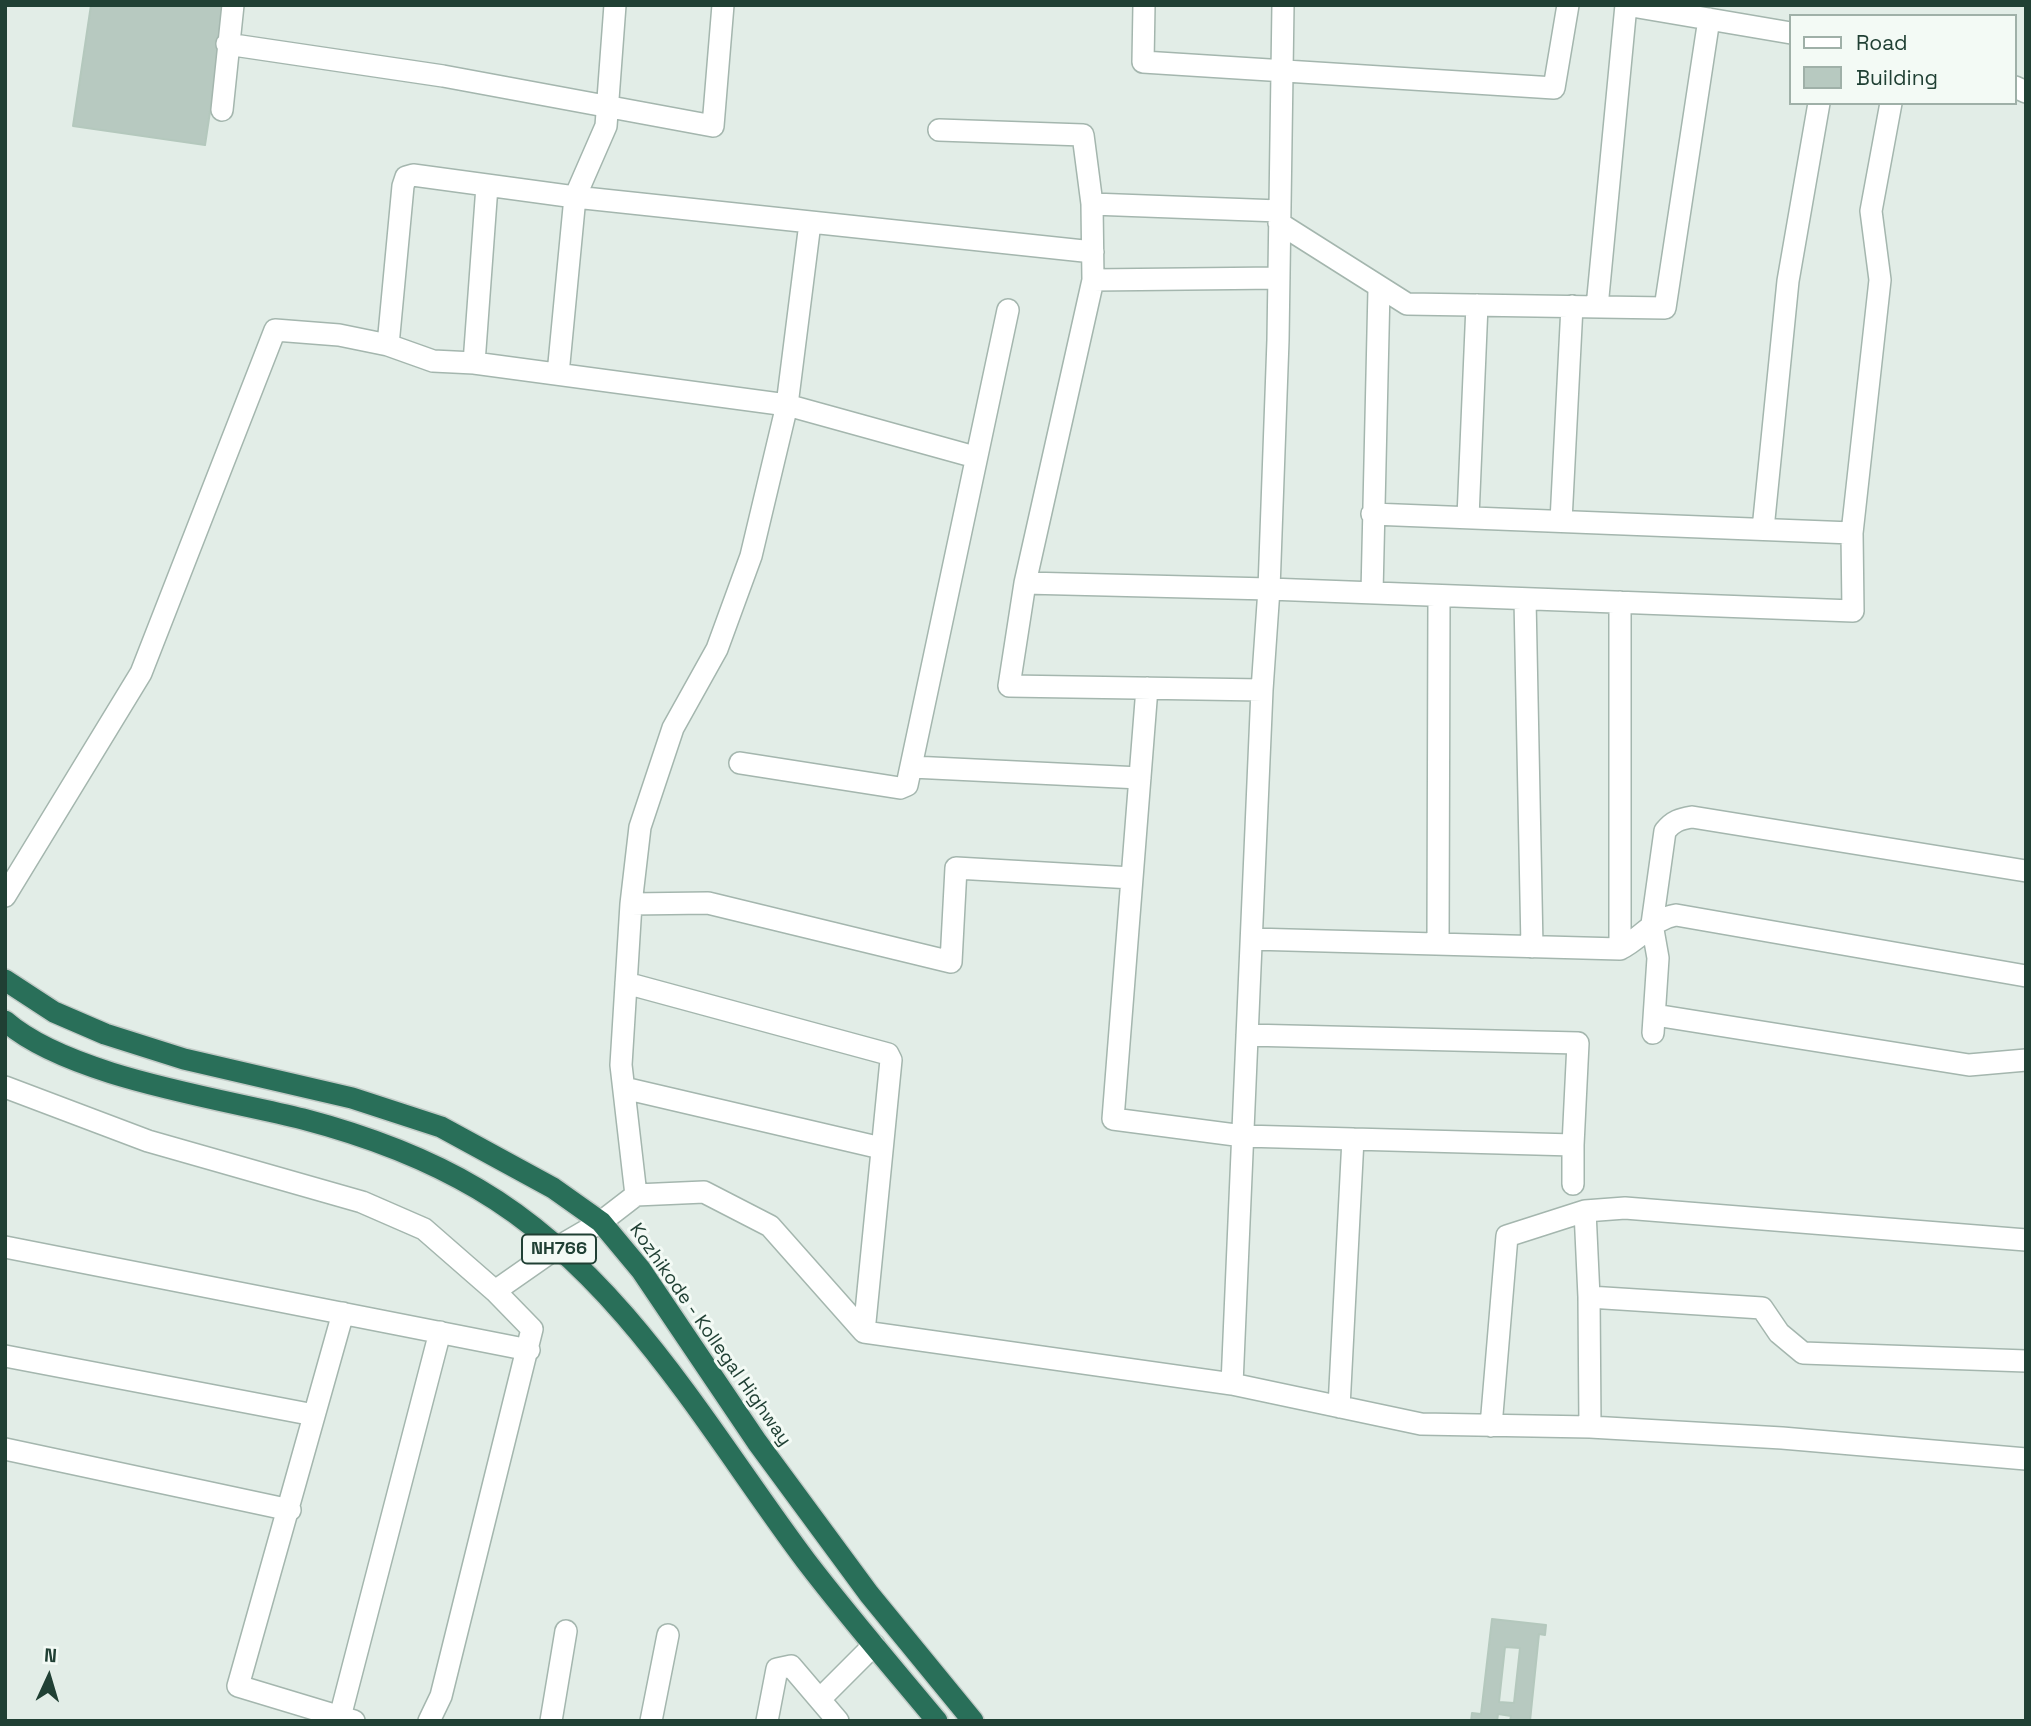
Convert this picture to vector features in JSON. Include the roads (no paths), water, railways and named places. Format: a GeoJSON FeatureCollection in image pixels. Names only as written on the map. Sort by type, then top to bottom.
{"type":"FeatureCollection","features":[{"type":"Feature","properties":{"kind":"highway","name":"Kozhikode - Kollegal Highway"},"geometry":{"type":"LineString","coordinates":[[5,980],[54,1012],[105,1034],[184,1059],[352,1098],[441,1127],[553,1188],[601,1222],[641,1270],[757,1442],[869,1594],[973,1721]]}},
{"type":"Feature","properties":{"kind":"highway","name":"NH766"},"geometry":{"type":"LineString","coordinates":[[5,1021],[19,1033],[84,1064],[369,1138],[477,1188],[527,1221],[600,1286],[679,1386],[807,1562],[937,1721]]}},
{"type":"Feature","properties":{"kind":"street"},"geometry":{"type":"LineString","coordinates":[[222,110],[233,5]]}},
{"type":"Feature","properties":{"kind":"street"},"geometry":{"type":"LineString","coordinates":[[558,374],[575,197],[606,125],[615,5]]}},
{"type":"Feature","properties":{"kind":"street"},"geometry":{"type":"LineString","coordinates":[[227,44],[443,76],[713,126],[723,5]]}},
{"type":"Feature","properties":{"kind":"street"},"geometry":{"type":"LineString","coordinates":[[1144,5],[1143,62],[1554,88],[1568,5]]}},
{"type":"Feature","properties":{"kind":"street"},"geometry":{"type":"LineString","coordinates":[[1233,1384],[1262,690],[1269,589],[1279,278],[1283,5]]}},
{"type":"Feature","properties":{"kind":"street"},"geometry":{"type":"LineString","coordinates":[[1597,307],[1626,5],[1790,33]]}},
{"type":"Feature","properties":{"kind":"street"},"geometry":{"type":"LineString","coordinates":[[1092,204],[1279,217],[1379,289],[1407,304],[1665,308],[1709,19]]}},
{"type":"Feature","properties":{"kind":"street"},"geometry":{"type":"LineString","coordinates":[[1763,529],[1788,281],[1819,105]]}},
{"type":"Feature","properties":{"kind":"street"},"geometry":{"type":"LineString","coordinates":[[1025,583],[1269,589],[1853,611],[1852,533],[1880,281],[1871,211],[1891,105]]}},
{"type":"Feature","properties":{"kind":"street"},"geometry":{"type":"LineString","coordinates":[[939,130],[1083,135],[1092,204],[1093,280],[1025,583],[1009,686],[1262,690]]}},
{"type":"Feature","properties":{"kind":"street"},"geometry":{"type":"LineString","coordinates":[[388,345],[406,177],[413,175],[575,197],[1093,252]]}},
{"type":"Feature","properties":{"kind":"street"},"geometry":{"type":"LineString","coordinates":[[474,363],[487,186]]}},
{"type":"Feature","properties":{"kind":"street"},"geometry":{"type":"LineString","coordinates":[[636,1195],[621,1065],[631,904],[640,827],[673,728],[717,649],[751,556],[787,405],[810,223]]}},
{"type":"Feature","properties":{"kind":"street"},"geometry":{"type":"LineString","coordinates":[[1093,280],[1279,278]]}},
{"type":"Feature","properties":{"kind":"street"},"geometry":{"type":"LineString","coordinates":[[1372,593],[1379,289]]}},
{"type":"Feature","properties":{"kind":"street"},"geometry":{"type":"LineString","coordinates":[[1468,517],[1477,305]]}},
{"type":"Feature","properties":{"kind":"street"},"geometry":{"type":"LineString","coordinates":[[1561,521],[1572,306]]}},
{"type":"Feature","properties":{"kind":"street"},"geometry":{"type":"LineString","coordinates":[[740,763],[900,788],[907,785],[1008,310]]}},
{"type":"Feature","properties":{"kind":"street"},"geometry":{"type":"LineString","coordinates":[[5,896],[141,673],[275,330],[339,335],[388,345],[433,361],[474,363],[787,405],[975,457]]}},
{"type":"Feature","properties":{"kind":"street"},"geometry":{"type":"LineString","coordinates":[[1372,514],[1852,533]]}},
{"type":"Feature","properties":{"kind":"street"},"geometry":{"type":"LineString","coordinates":[[1438,944],[1439,596]]}},
{"type":"Feature","properties":{"kind":"street"},"geometry":{"type":"LineString","coordinates":[[1525,599],[1532,947]]}},
{"type":"Feature","properties":{"kind":"street"},"geometry":{"type":"LineString","coordinates":[[1620,602],[1620,949]]}},
{"type":"Feature","properties":{"kind":"street"},"geometry":{"type":"LineString","coordinates":[[1147,688],[1113,1119],[1243,1136],[1573,1145]]}},
{"type":"Feature","properties":{"kind":"street"},"geometry":{"type":"LineString","coordinates":[[912,767],[1140,778]]}},
{"type":"Feature","properties":{"kind":"street"},"geometry":{"type":"LineString","coordinates":[[2026,871],[1692,817],[1671,823],[1665,831],[1651,924],[1658,958],[1654,1024],[1969,1065],[2026,1060]]}},
{"type":"Feature","properties":{"kind":"street"},"geometry":{"type":"LineString","coordinates":[[631,904],[708,903],[951,962],[956,869],[1132,878]]}},
{"type":"Feature","properties":{"kind":"street"},"geometry":{"type":"LineString","coordinates":[[1252,939],[1620,949],[1640,937],[1651,924],[1664,917],[1676,915],[2026,976]]}},
{"type":"Feature","properties":{"kind":"street"},"geometry":{"type":"LineString","coordinates":[[626,983],[888,1054],[891,1060],[864,1332]]}},
{"type":"Feature","properties":{"kind":"street"},"geometry":{"type":"LineString","coordinates":[[1247,1035],[1578,1043],[1573,1184]]}},
{"type":"Feature","properties":{"kind":"street"},"geometry":{"type":"LineString","coordinates":[[5,1087],[148,1141],[362,1202],[425,1229],[532,1329],[442,1696],[429,1721]]}},
{"type":"Feature","properties":{"kind":"street"},"geometry":{"type":"LineString","coordinates":[[624,1088],[881,1148]]}},
{"type":"Feature","properties":{"kind":"street"},"geometry":{"type":"LineString","coordinates":[[1339,1407],[1353,1139]]}},
{"type":"Feature","properties":{"kind":"street"},"geometry":{"type":"LineString","coordinates":[[495,1292],[558,1247],[601,1222],[636,1195],[704,1192],[770,1226],[864,1332],[1233,1384],[1421,1424],[1590,1427],[1782,1438],[2026,1459]]}},
{"type":"Feature","properties":{"kind":"street"},"geometry":{"type":"LineString","coordinates":[[1491,1426],[1507,1236],[1585,1211],[1625,1208],[2026,1240]]}},
{"type":"Feature","properties":{"kind":"street"},"geometry":{"type":"LineString","coordinates":[[1585,1211],[1590,1427]]}},
{"type":"Feature","properties":{"kind":"street"},"geometry":{"type":"LineString","coordinates":[[5,1247],[529,1350]]}},
{"type":"Feature","properties":{"kind":"street"},"geometry":{"type":"LineString","coordinates":[[1589,1297],[1762,1308],[1779,1333],[1803,1353],[2026,1361]]}},
{"type":"Feature","properties":{"kind":"street"},"geometry":{"type":"LineString","coordinates":[[343,1313],[290,1510],[238,1686],[347,1719],[440,1332]]}},
{"type":"Feature","properties":{"kind":"street"},"geometry":{"type":"LineString","coordinates":[[5,1356],[314,1415]]}},
{"type":"Feature","properties":{"kind":"street"},"geometry":{"type":"LineString","coordinates":[[5,1450],[290,1510]]}},
{"type":"Feature","properties":{"kind":"street"},"geometry":{"type":"LineString","coordinates":[[551,1721],[566,1631]]}},
{"type":"Feature","properties":{"kind":"street"},"geometry":{"type":"LineString","coordinates":[[651,1721],[668,1635]]}},
{"type":"Feature","properties":{"kind":"street"},"geometry":{"type":"LineString","coordinates":[[820,1699],[874,1645]]}},
{"type":"Feature","properties":{"kind":"street"},"geometry":{"type":"LineString","coordinates":[[767,1721],[776,1669],[791,1666],[838,1721]]}}]}
